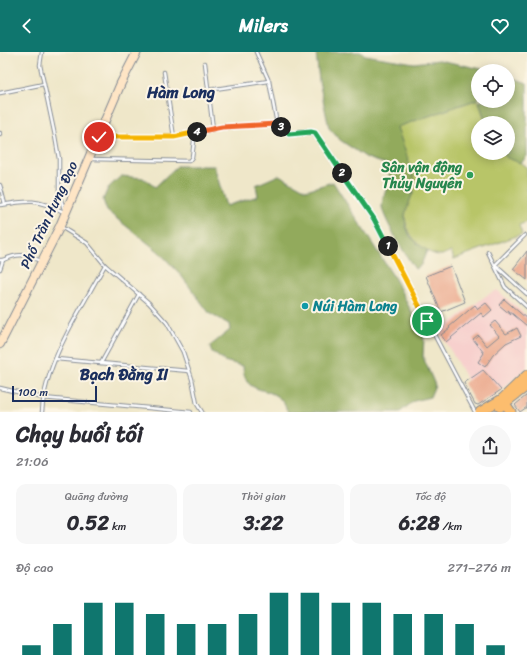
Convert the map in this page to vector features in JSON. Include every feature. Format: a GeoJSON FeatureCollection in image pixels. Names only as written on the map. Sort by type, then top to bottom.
{"type":"FeatureCollection","features":[{"type":"Feature","properties":{"kind":"main road"},"geometry":{"type":"LineString","coordinates":[[480,412],[504,401],[527,375]]}},
{"type":"Feature","properties":{"kind":"main road"},"geometry":{"type":"LineString","coordinates":[[491,412],[504,401],[527,386]]}},
{"type":"Feature","properties":{"kind":"main road"},"geometry":{"type":"LineString","coordinates":[[504,401],[511,412]]}},
{"type":"Feature","properties":{"kind":"street","name":"Phố Trần Hưng Đạo"},"geometry":{"type":"LineString","coordinates":[[0,344],[60,226],[121,83],[137,52]]}},
{"type":"Feature","properties":{"kind":"lane"},"geometry":{"type":"LineString","coordinates":[[42,52],[40,65],[56,136],[59,194],[66,213]]}},
{"type":"Feature","properties":{"kind":"lane"},"geometry":{"type":"LineString","coordinates":[[256,52],[269,81],[277,124],[289,134],[311,132],[315,133],[320,140],[374,219],[475,412]]}},
{"type":"Feature","properties":{"kind":"lane"},"geometry":{"type":"LineString","coordinates":[[205,63],[213,129]]}},
{"type":"Feature","properties":{"kind":"lane"},"geometry":{"type":"LineString","coordinates":[[164,72],[174,137]]}},
{"type":"Feature","properties":{"kind":"lane"},"geometry":{"type":"LineString","coordinates":[[208,90],[269,81]]}},
{"type":"Feature","properties":{"kind":"lane"},"geometry":{"type":"LineString","coordinates":[[0,93],[44,84]]}},
{"type":"Feature","properties":{"kind":"lane"},"geometry":{"type":"LineString","coordinates":[[99,137],[174,137],[213,129],[277,124]]}},
{"type":"Feature","properties":{"kind":"lane"},"geometry":{"type":"LineString","coordinates":[[89,159],[189,161],[192,157],[195,132]]}},
{"type":"Feature","properties":{"kind":"lane"},"geometry":{"type":"LineString","coordinates":[[0,185],[5,204]]}},
{"type":"Feature","properties":{"kind":"lane"},"geometry":{"type":"LineString","coordinates":[[0,205],[30,200],[48,205],[66,213]]}},
{"type":"Feature","properties":{"kind":"lane"},"geometry":{"type":"LineString","coordinates":[[60,226],[87,243],[105,265],[139,294],[167,323],[183,352],[197,404],[202,412]]}},
{"type":"Feature","properties":{"kind":"lane"},"geometry":{"type":"LineString","coordinates":[[495,265],[525,235]]}},
{"type":"Feature","properties":{"kind":"lane"},"geometry":{"type":"LineString","coordinates":[[488,252],[505,287],[526,305]]}},
{"type":"Feature","properties":{"kind":"lane"},"geometry":{"type":"LineString","coordinates":[[0,269],[2,260],[14,255],[21,254],[42,262]]}},
{"type":"Feature","properties":{"kind":"lane"},"geometry":{"type":"LineString","coordinates":[[42,412],[43,398],[56,359],[72,324],[105,265]]}},
{"type":"Feature","properties":{"kind":"lane"},"geometry":{"type":"LineString","coordinates":[[495,265],[527,294]]}},
{"type":"Feature","properties":{"kind":"lane"},"geometry":{"type":"LineString","coordinates":[[100,363],[139,294]]}},
{"type":"Feature","properties":{"kind":"lane"},"geometry":{"type":"LineString","coordinates":[[56,359],[189,371]]}},
{"type":"Feature","properties":{"kind":"lane"},"geometry":{"type":"LineString","coordinates":[[0,388],[43,398],[191,412]]}},
{"type":"Feature","properties":{"kind":"shaded area"},"geometry":{"type":"Polygon","coordinates":[[[497,290],[527,316],[527,367],[490,400],[484,390],[475,395],[451,351],[438,332],[487,295],[497,290]]]}},
{"type":"Feature","properties":{"kind":"green space"},"geometry":{"type":"Polygon","coordinates":[[[316,52],[360,52],[365,55],[414,63],[439,60],[471,67],[471,101],[397,127],[416,183],[405,215],[406,226],[410,236],[427,250],[421,265],[415,269],[396,238],[383,211],[382,206],[384,195],[389,181],[386,164],[367,158],[340,140],[329,128],[319,81],[316,52]]]}},
{"type":"Feature","properties":{"kind":"green space"},"geometry":{"type":"Polygon","coordinates":[[[515,79],[527,83],[527,156],[521,163],[513,160],[515,160],[515,116],[484,116],[481,108],[515,108],[515,79]]]}},
{"type":"Feature","properties":{"kind":"green space","name":"Sân vận động Thủy Nguyên"},"geometry":{"type":"Polygon","coordinates":[[[471,101],[471,108],[481,108],[484,116],[471,116],[471,160],[513,160],[527,167],[527,222],[519,225],[522,234],[454,259],[451,251],[442,255],[428,252],[422,248],[412,236],[406,222],[405,212],[414,192],[396,127],[471,101]]]}},
{"type":"Feature","properties":{"kind":"green space"},"geometry":{"type":"Polygon","coordinates":[[[177,166],[214,166],[226,206],[258,196],[256,185],[279,175],[306,190],[333,182],[395,279],[424,337],[423,357],[435,385],[430,397],[414,401],[400,412],[288,412],[283,402],[276,396],[252,386],[248,382],[244,376],[243,366],[224,361],[211,351],[210,346],[230,330],[229,324],[210,314],[180,274],[158,251],[107,211],[103,200],[108,188],[121,176],[143,178],[155,187],[177,166]]]}},
{"type":"Feature","properties":{"kind":"building"},"geometry":{"type":"Polygon","coordinates":[[[527,251],[527,280],[513,269],[527,251]]]}},
{"type":"Feature","properties":{"kind":"building"},"geometry":{"type":"Polygon","coordinates":[[[451,266],[465,302],[441,312],[426,276],[451,266]]]}},
{"type":"Feature","properties":{"kind":"building"},"geometry":{"type":"Polygon","coordinates":[[[504,299],[527,319],[527,326],[508,310],[511,315],[499,305],[504,299]]]}},
{"type":"Feature","properties":{"kind":"building"},"geometry":{"type":"Polygon","coordinates":[[[486,303],[492,310],[484,317],[481,313],[446,342],[441,335],[450,328],[449,327],[475,305],[478,309],[486,303]]]}},
{"type":"Feature","properties":{"kind":"building"},"geometry":{"type":"Polygon","coordinates":[[[495,321],[506,334],[517,328],[521,336],[506,343],[493,355],[485,367],[478,362],[484,353],[473,339],[478,335],[487,346],[499,336],[490,325],[495,321]]]}},
{"type":"Feature","properties":{"kind":"building"},"geometry":{"type":"Polygon","coordinates":[[[483,370],[501,390],[478,405],[475,404],[464,383],[483,370]]]}},
{"type":"Feature","properties":{"kind":"building"},"geometry":{"type":"Polygon","coordinates":[[[527,395],[527,407],[520,412],[515,405],[527,395]]]}},
{"type":"Feature","properties":{"kind":"place","name":"Sân vận động Thủy Nguyên"},"geometry":{"type":"Point","coordinates":[470,175]}},
{"type":"Feature","properties":{"kind":"place","name":"Núi Hàm Long"},"geometry":{"type":"Point","coordinates":[305,306]}},
{"type":"Feature","properties":{"kind":"district","name":"Hàm Long"},"geometry":{"type":"Point","coordinates":[181,92]}},
{"type":"Feature","properties":{"kind":"district","name":"Bạch Đằng II"},"geometry":{"type":"Point","coordinates":[124,374]}},
{"type":"Feature","properties":{"kind":"route"},"geometry":{"type":"LineString","coordinates":[[99,137],[174,137],[222,127],[277,124],[289,134],[303,132],[315,133],[374,219],[427,321]]}}]}
